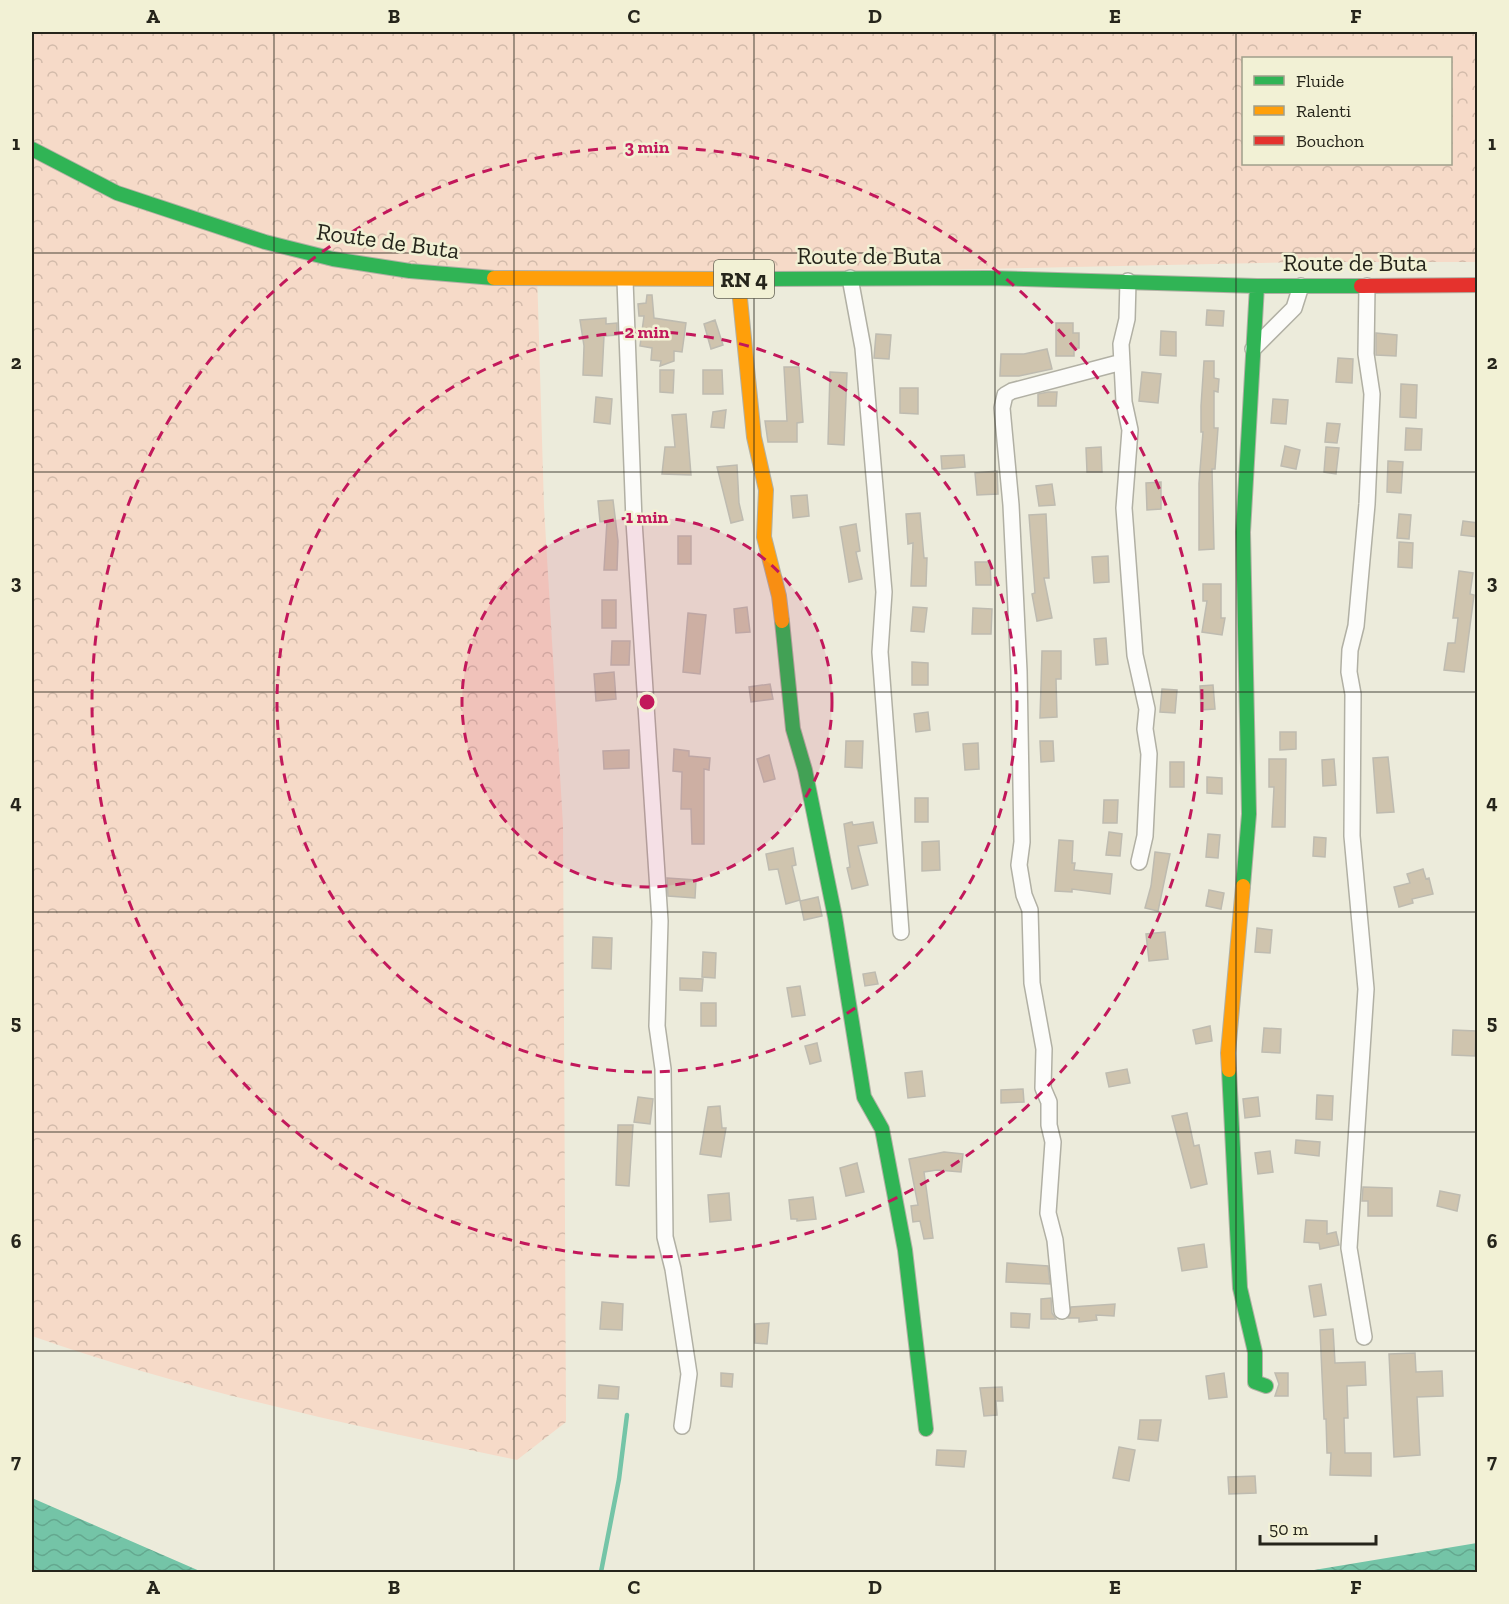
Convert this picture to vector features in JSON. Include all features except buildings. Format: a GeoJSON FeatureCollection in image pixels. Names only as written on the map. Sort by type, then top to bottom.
{"type":"FeatureCollection","features":[{"type":"Feature","properties":{"kind":"main road","name":"Route de Buta"},"geometry":{"type":"LineString","coordinates":[[32,149],[117,193],[265,242],[333,259],[410,271],[519,280],[989,278],[1301,286],[1478,285]]}},
{"type":"Feature","properties":{"kind":"main road"},"geometry":{"type":"LineString","coordinates":[[738,279],[754,437],[766,490],[764,537],[779,596],[793,729],[805,770],[835,917],[864,1097],[882,1129],[905,1250],[926,1429]]}},
{"type":"Feature","properties":{"kind":"main road"},"geometry":{"type":"LineString","coordinates":[[1257,285],[1243,532],[1249,814],[1227,1053],[1240,1288],[1255,1352],[1255,1382],[1266,1386]]}},
{"type":"Feature","properties":{"kind":"street"},"geometry":{"type":"LineString","coordinates":[[850,278],[863,348],[883,580],[880,652],[901,932]]}},
{"type":"Feature","properties":{"kind":"street"},"geometry":{"type":"LineString","coordinates":[[624,280],[634,521],[660,921],[657,1026],[663,1069],[665,1237],[689,1367],[682,1426]]}},
{"type":"Feature","properties":{"kind":"street"},"geometry":{"type":"LineString","coordinates":[[1128,281],[1126,325],[1121,344],[1124,402],[1130,430],[1126,471],[1126,531],[1136,655],[1148,709],[1146,836],[1139,862]]}},
{"type":"Feature","properties":{"kind":"street"},"geometry":{"type":"LineString","coordinates":[[1253,349],[1294,308],[1301,286]]}},
{"type":"Feature","properties":{"kind":"street"},"geometry":{"type":"LineString","coordinates":[[1364,1337],[1349,1248],[1365,989],[1352,836],[1353,715],[1349,672],[1350,650],[1356,626],[1369,460],[1372,394],[1366,354],[1367,286]]}},
{"type":"Feature","properties":{"kind":"street"},"geometry":{"type":"LineString","coordinates":[[1062,1311],[1055,1240],[1048,1213],[1053,1142],[1049,1125],[1050,1107],[1043,1088],[1044,1049],[1035,1012],[1029,936],[1030,910],[1024,895],[1019,865],[1022,842],[1019,671],[1011,505],[1002,408],[1005,395],[1012,391],[1122,362]]}},
{"type":"Feature","properties":{"kind":"green space"},"geometry":{"type":"Polygon","coordinates":[[[32,32],[1477,32],[1477,262],[1307,262],[842,272],[537,271],[544,507],[563,825],[566,1422],[517,1460],[272,1406],[91,1356],[32,1336],[32,32]]]}},
{"type":"Feature","properties":{"kind":"water"},"geometry":{"type":"Polygon","coordinates":[[[32,1498],[202,1572],[32,1572],[32,1498]]]}},
{"type":"Feature","properties":{"kind":"water"},"geometry":{"type":"Polygon","coordinates":[[[1477,1543],[1477,1572],[1302,1572],[1477,1543]]]}},
{"type":"Feature","properties":{"kind":"waterway"},"geometry":{"type":"LineString","coordinates":[[601,1572],[619,1479],[627,1415]]}},
{"type":"Feature","properties":{"kind":"traffic: fast"},"geometry":{"type":"LineString","coordinates":[[32,149],[117,193],[265,242],[333,259],[410,271],[494,278]]}},
{"type":"Feature","properties":{"kind":"traffic: fast"},"geometry":{"type":"LineString","coordinates":[[731,279],[989,278],[1257,286],[1361,286]]}},
{"type":"Feature","properties":{"kind":"traffic: fast"},"geometry":{"type":"LineString","coordinates":[[1243,886],[1249,814],[1243,532],[1257,286]]}},
{"type":"Feature","properties":{"kind":"traffic: fast"},"geometry":{"type":"LineString","coordinates":[[782,621],[793,729],[805,770],[835,917],[864,1097],[882,1129],[905,1250],[926,1429]]}},
{"type":"Feature","properties":{"kind":"traffic: fast"},"geometry":{"type":"LineString","coordinates":[[1229,1070],[1240,1288],[1255,1352],[1255,1382],[1266,1386]]}},
{"type":"Feature","properties":{"kind":"traffic: slow"},"geometry":{"type":"LineString","coordinates":[[494,278],[731,279]]}},
{"type":"Feature","properties":{"kind":"traffic: slow"},"geometry":{"type":"LineString","coordinates":[[738,279],[754,437],[766,490],[764,537],[779,596],[782,621]]}},
{"type":"Feature","properties":{"kind":"traffic: slow"},"geometry":{"type":"LineString","coordinates":[[1229,1070],[1228,1053],[1243,886]]}},
{"type":"Feature","properties":{"kind":"traffic: jam"},"geometry":{"type":"LineString","coordinates":[[1361,286],[1478,285]]}}]}
